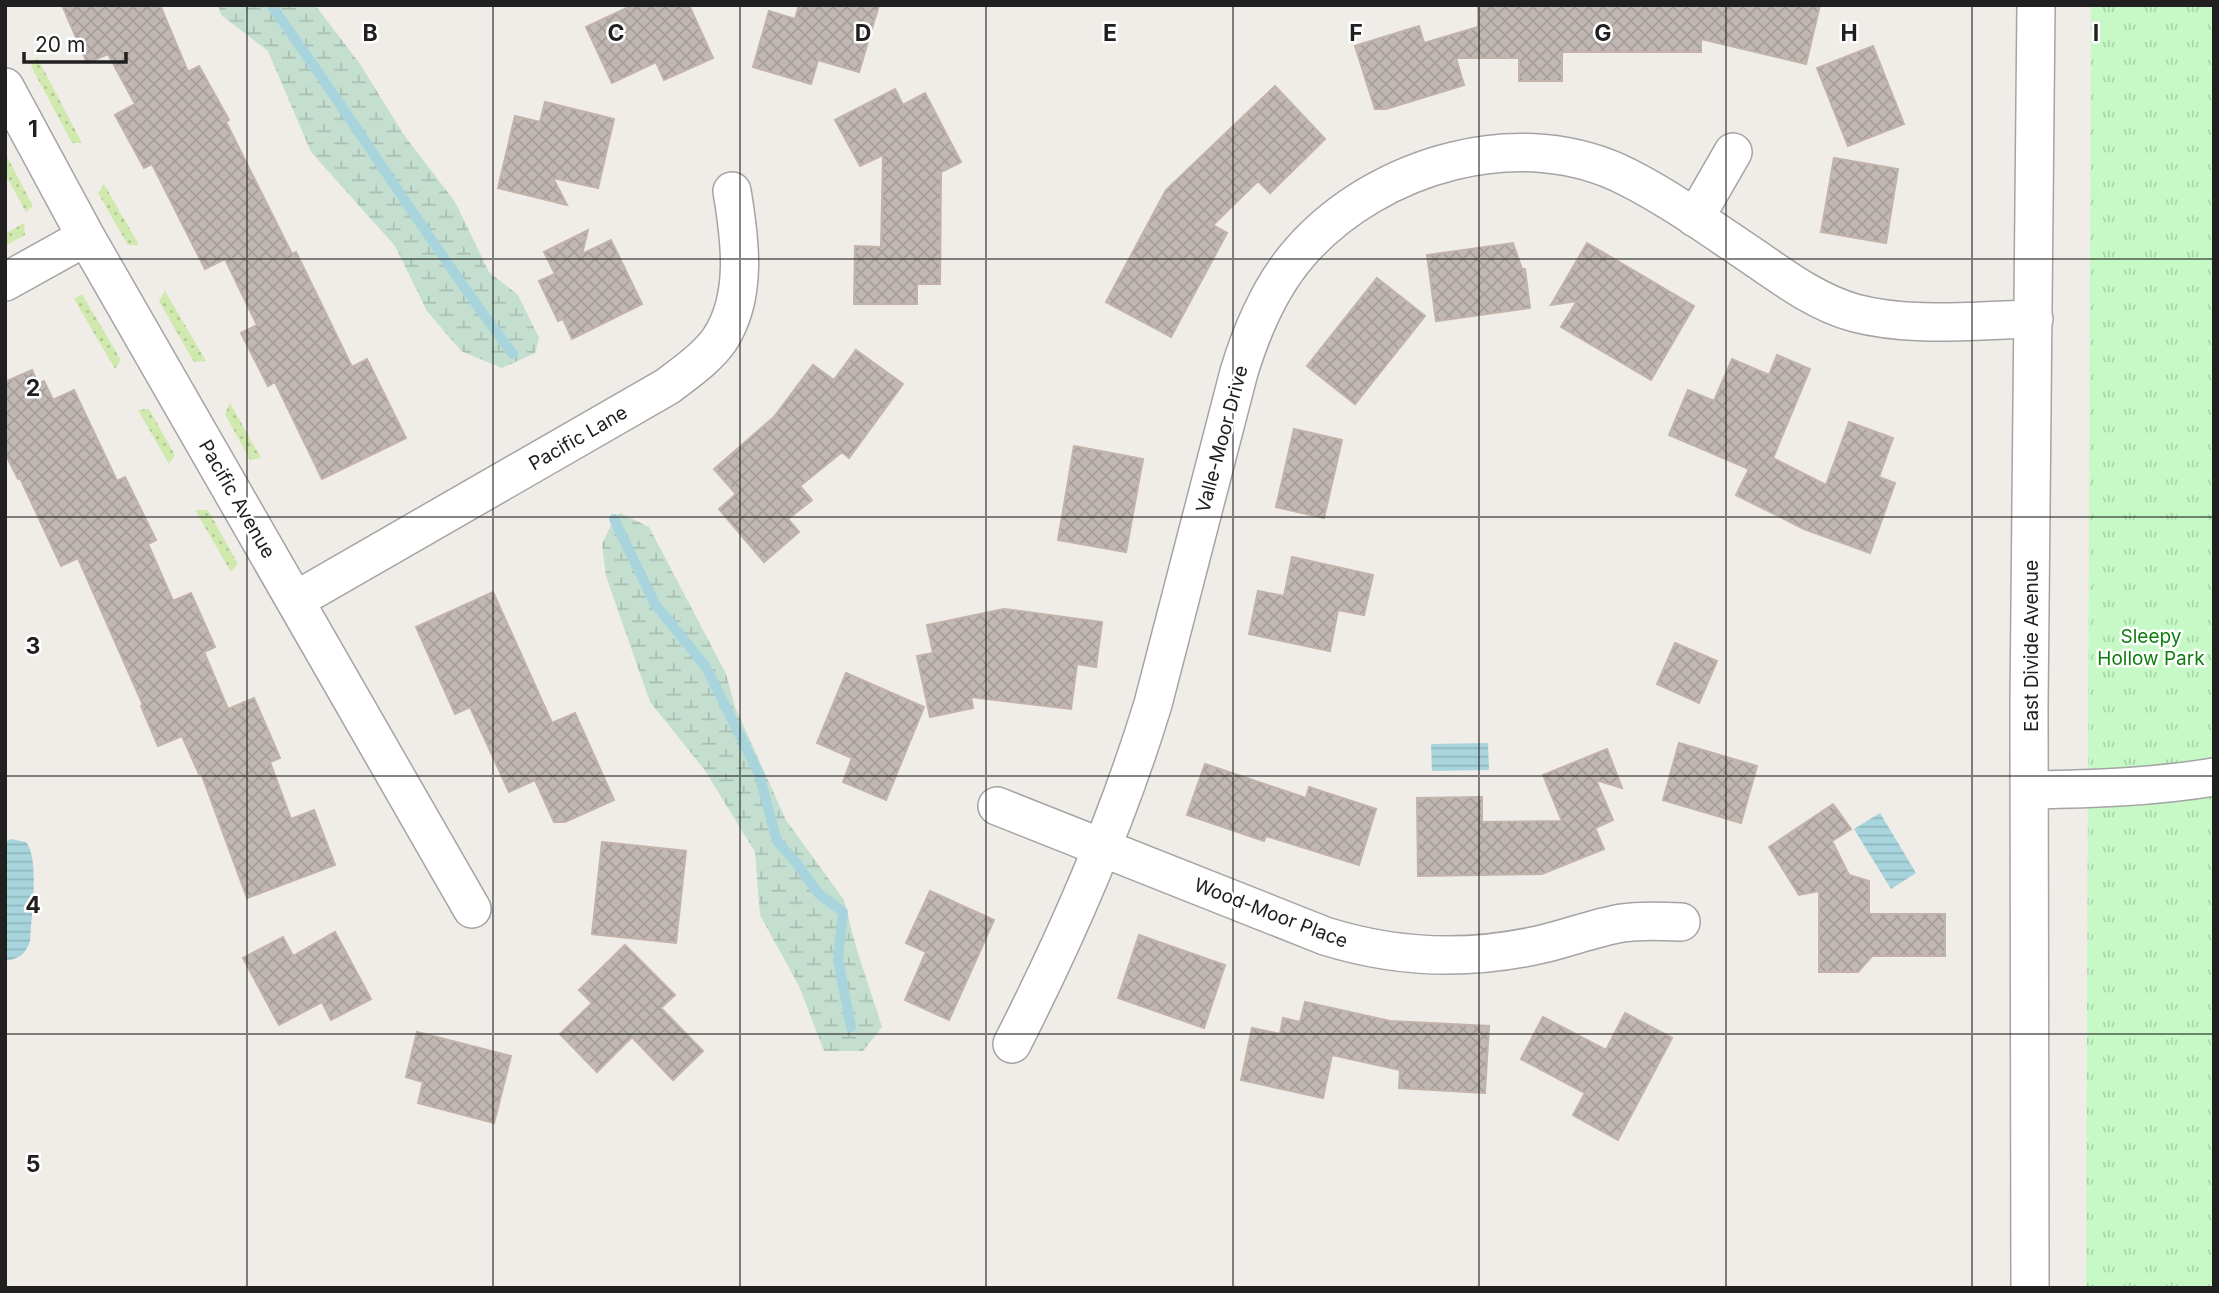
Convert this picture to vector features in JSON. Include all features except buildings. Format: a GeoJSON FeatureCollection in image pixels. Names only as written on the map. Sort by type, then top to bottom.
{"type":"FeatureCollection","features":[{"type":"Feature","properties":{"kind":"street","name":"East Divide Avenue"},"geometry":{"type":"LineString","coordinates":[[2030,1288],[2030,790],[2036,5]]}},
{"type":"Feature","properties":{"kind":"street","name":"Pacific Avenue"},"geometry":{"type":"LineString","coordinates":[[5,87],[86,237],[472,909]]}},
{"type":"Feature","properties":{"kind":"street"},"geometry":{"type":"LineString","coordinates":[[1695,218],[1733,152]]}},
{"type":"Feature","properties":{"kind":"street","name":"Valle-Moor Drive"},"geometry":{"type":"LineString","coordinates":[[1012,1044],[1104,848],[1153,704],[1238,372],[1249,341],[1279,281],[1301,251],[1336,218],[1384,186],[1451,161],[1482,155],[1545,154],[1573,158],[1628,177],[1796,286],[1822,300],[1854,312],[1915,322],[2034,319]]}},
{"type":"Feature","properties":{"kind":"street","name":"Pacific Lane"},"geometry":{"type":"LineString","coordinates":[[296,600],[668,386],[696,365],[720,339],[733,309],[740,270],[738,228],[732,191]]}},
{"type":"Feature","properties":{"kind":"street"},"geometry":{"type":"LineString","coordinates":[[5,282],[86,237]]}},
{"type":"Feature","properties":{"kind":"street"},"geometry":{"type":"LineString","coordinates":[[2030,790],[2123,788],[2214,777]]}},
{"type":"Feature","properties":{"kind":"street","name":"Wood-Moor Place"},"geometry":{"type":"LineString","coordinates":[[997,806],[1325,936],[1350,944],[1402,953],[1469,955],[1539,945],[1625,923],[1681,922]]}},
{"type":"Feature","properties":{"kind":"green space"},"geometry":{"type":"Polygon","coordinates":[[[218,5],[315,5],[360,64],[404,135],[455,202],[489,272],[518,295],[539,338],[535,353],[502,368],[461,351],[427,311],[395,246],[311,152],[268,51],[221,15],[218,5]]]}},
{"type":"Feature","properties":{"kind":"green space","name":"Sleepy Hollow Park"},"geometry":{"type":"Polygon","coordinates":[[[2091,5],[2214,5],[2214,1288],[2086,1288],[2091,5]]]}},
{"type":"Feature","properties":{"kind":"green space"},"geometry":{"type":"Polygon","coordinates":[[[37,57],[82,143],[72,143],[31,66],[37,57]]]}},
{"type":"Feature","properties":{"kind":"green space"},"geometry":{"type":"Polygon","coordinates":[[[5,153],[33,206],[26,212],[5,174],[5,153]]]}},
{"type":"Feature","properties":{"kind":"green space"},"geometry":{"type":"Polygon","coordinates":[[[104,184],[139,245],[128,245],[98,193],[104,184]]]}},
{"type":"Feature","properties":{"kind":"green space"},"geometry":{"type":"Polygon","coordinates":[[[24,223],[25,235],[5,246],[5,234],[24,223]]]}},
{"type":"Feature","properties":{"kind":"green space"},"geometry":{"type":"Polygon","coordinates":[[[165,291],[206,361],[194,362],[159,301],[165,291]]]}},
{"type":"Feature","properties":{"kind":"green space"},"geometry":{"type":"Polygon","coordinates":[[[82,294],[121,360],[115,369],[74,299],[82,294]]]}},
{"type":"Feature","properties":{"kind":"green space"},"geometry":{"type":"Polygon","coordinates":[[[230,403],[261,458],[250,460],[225,414],[230,403]]]}},
{"type":"Feature","properties":{"kind":"green space"},"geometry":{"type":"Polygon","coordinates":[[[149,409],[175,455],[169,464],[138,410],[149,409]]]}},
{"type":"Feature","properties":{"kind":"green space"},"geometry":{"type":"Polygon","coordinates":[[[195,510],[208,510],[238,564],[231,572],[195,510]]]}},
{"type":"Feature","properties":{"kind":"green space"},"geometry":{"type":"Polygon","coordinates":[[[620,513],[649,527],[726,674],[735,707],[786,820],[844,900],[882,1027],[863,1051],[824,1051],[799,986],[760,915],[755,852],[704,769],[650,702],[606,576],[602,544],[614,519],[620,513]]]}},
{"type":"Feature","properties":{"kind":"water"},"geometry":{"type":"Polygon","coordinates":[[[1488,743],[1489,770],[1432,771],[1431,744],[1488,743]]]}},
{"type":"Feature","properties":{"kind":"water"},"geometry":{"type":"Polygon","coordinates":[[[1880,813],[1916,873],[1891,889],[1854,829],[1880,813]]]}},
{"type":"Feature","properties":{"kind":"water"},"geometry":{"type":"Polygon","coordinates":[[[11,839],[26,842],[30,850],[34,889],[28,946],[21,955],[5,961],[5,842],[11,839]]]}},
{"type":"Feature","properties":{"kind":"waterway"},"geometry":{"type":"LineString","coordinates":[[271,5],[513,354]]}},
{"type":"Feature","properties":{"kind":"waterway"},"geometry":{"type":"LineString","coordinates":[[614,519],[655,604],[706,667],[759,774],[777,841],[819,894],[843,912],[838,959],[851,1027]]}}]}
